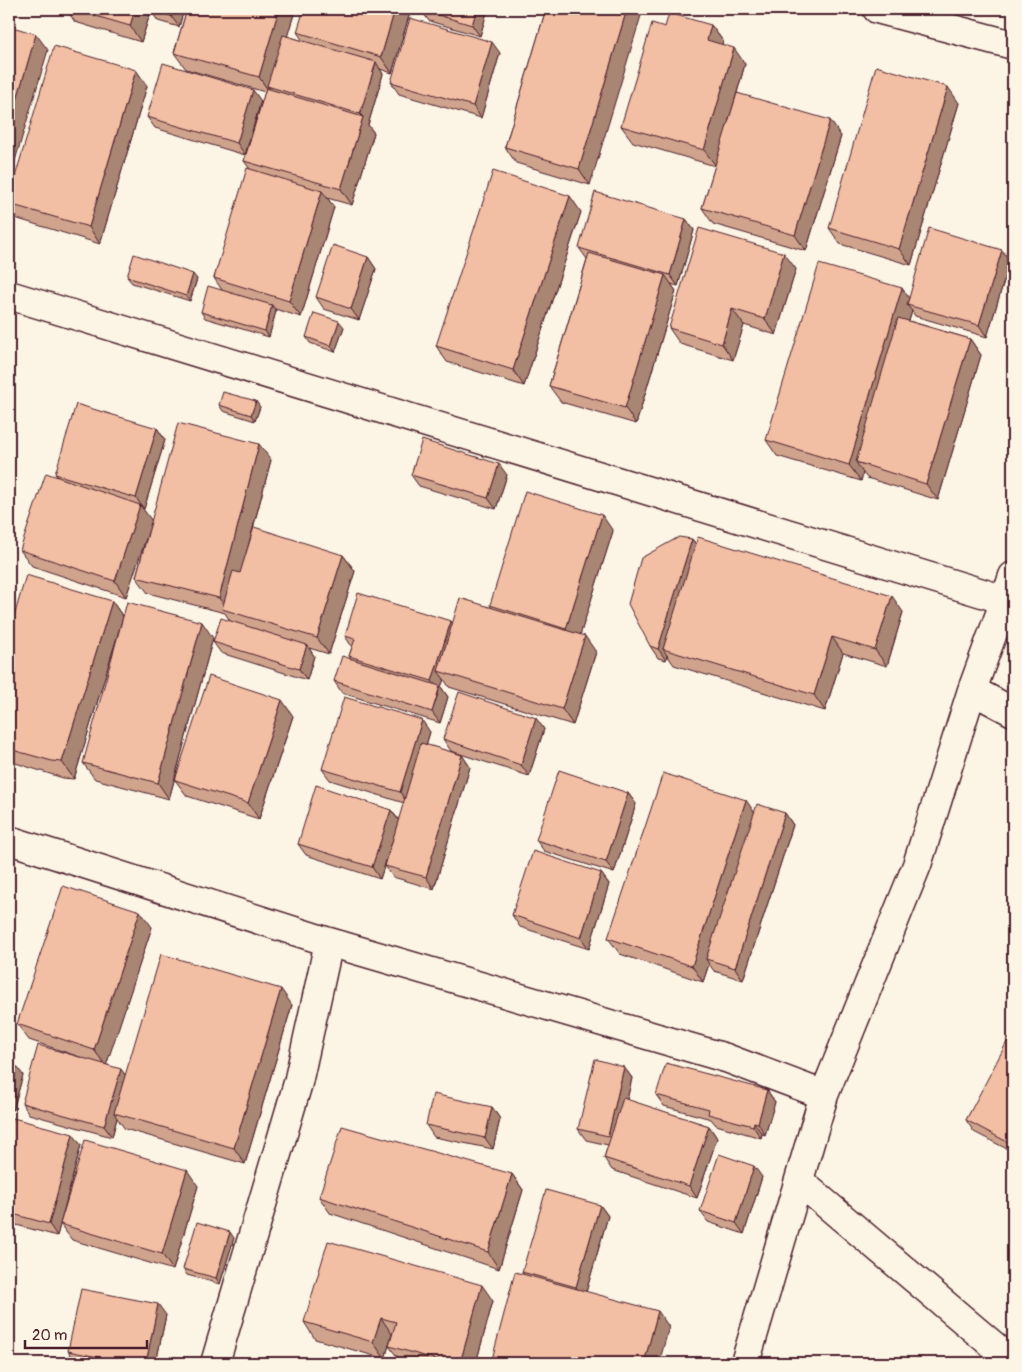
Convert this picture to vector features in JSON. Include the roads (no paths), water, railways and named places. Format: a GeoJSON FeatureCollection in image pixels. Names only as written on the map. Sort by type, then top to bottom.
{"type":"FeatureCollection","features":[{"type":"Feature","properties":{"kind":"street"},"geometry":{"type":"LineString","coordinates":[[877,9],[1013,45]]}},
{"type":"Feature","properties":{"kind":"street"},"geometry":{"type":"LineString","coordinates":[[9,294],[1009,588],[972,690],[917,866],[824,1095],[745,1363]]}},
{"type":"Feature","properties":{"kind":"street"},"geometry":{"type":"LineString","coordinates":[[972,690],[1013,712]]}},
{"type":"Feature","properties":{"kind":"street"},"geometry":{"type":"LineString","coordinates":[[9,840],[329,942],[726,1058],[824,1095]]}},
{"type":"Feature","properties":{"kind":"street"},"geometry":{"type":"LineString","coordinates":[[215,1363],[298,1083],[329,942]]}},
{"type":"Feature","properties":{"kind":"street"},"geometry":{"type":"LineString","coordinates":[[799,1181],[1013,1362]]}}]}
